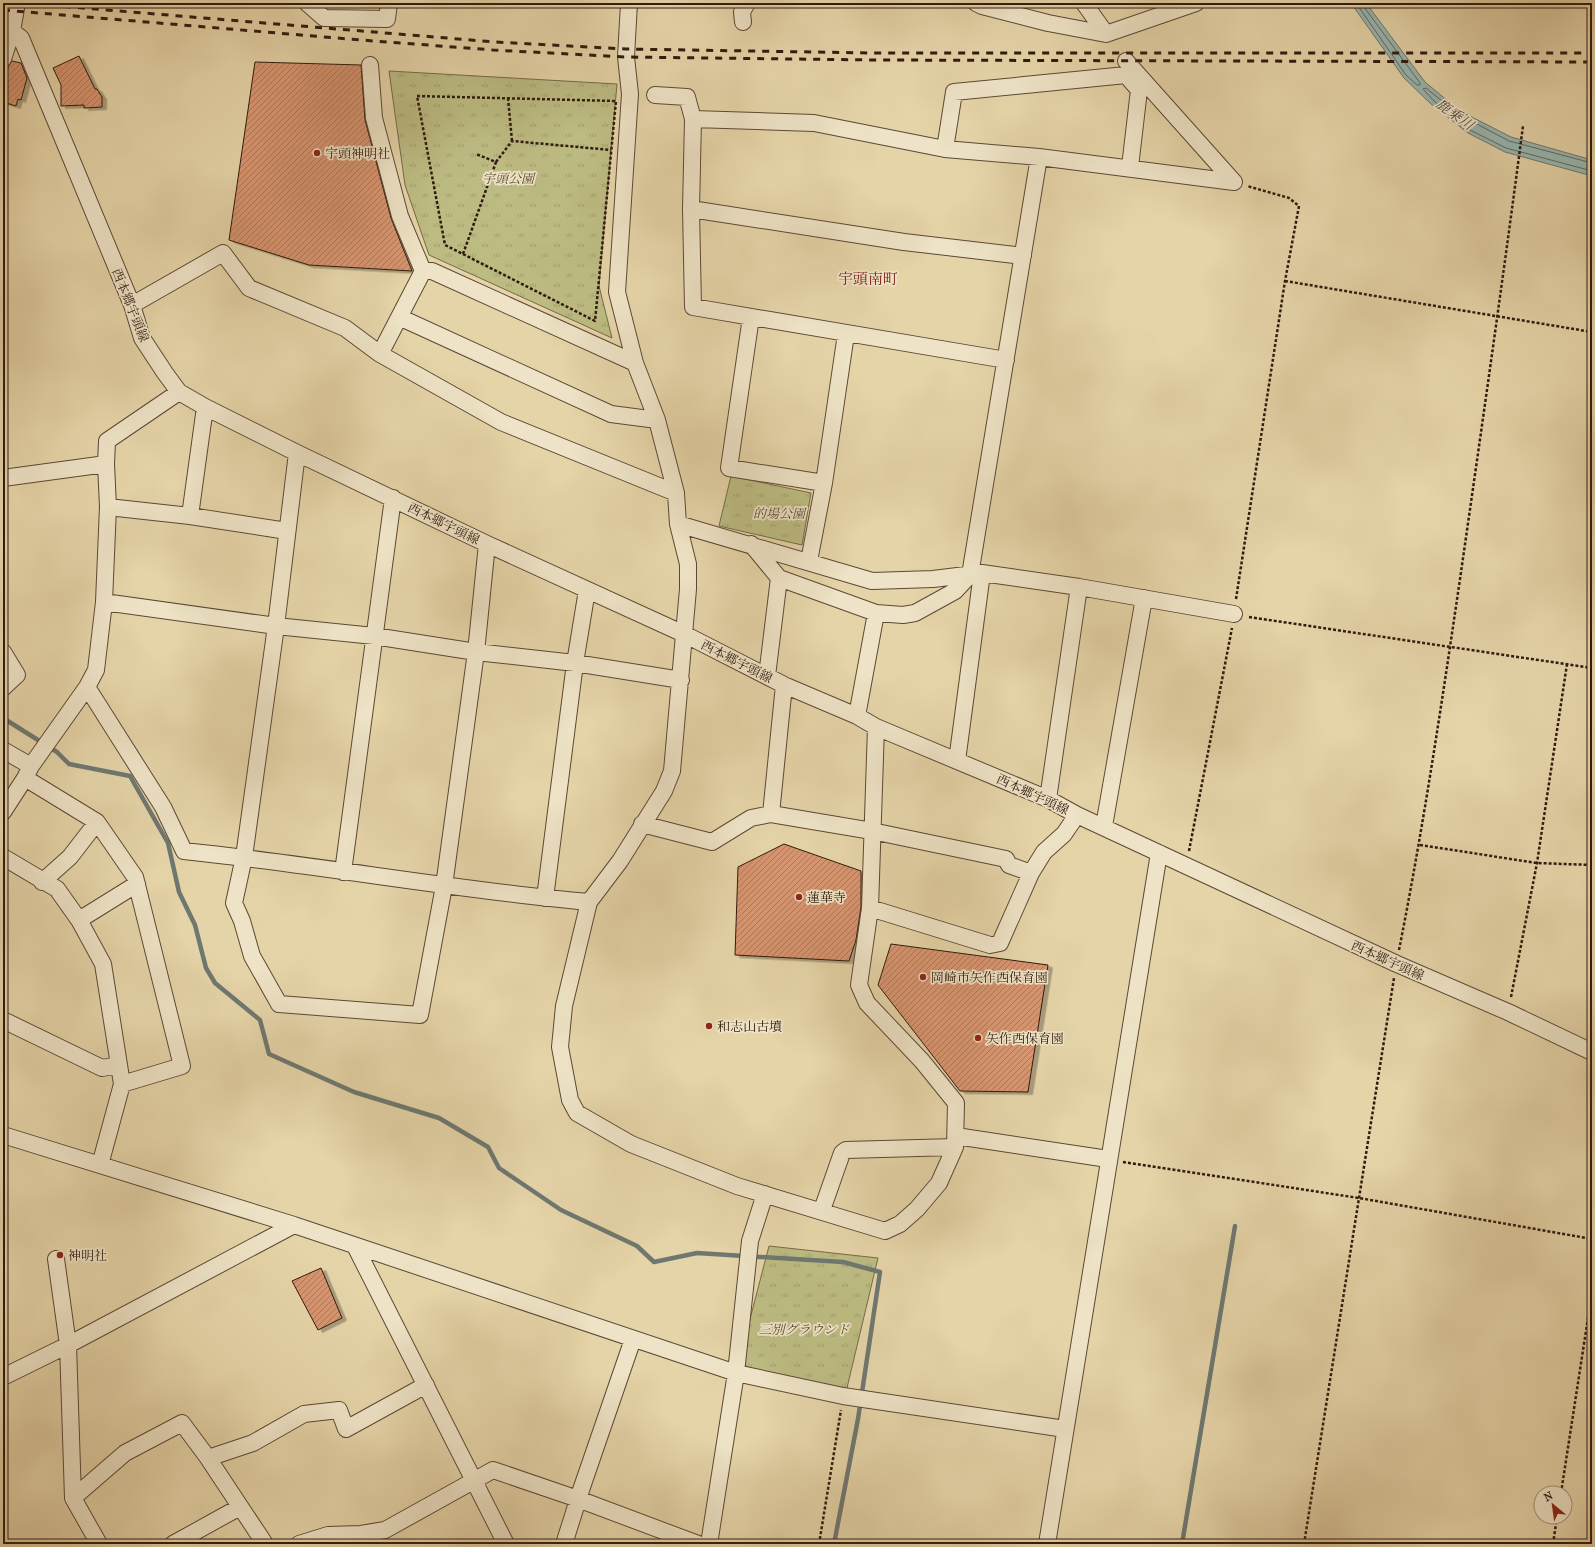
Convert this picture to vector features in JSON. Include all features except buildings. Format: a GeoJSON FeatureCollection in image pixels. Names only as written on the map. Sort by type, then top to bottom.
{"type":"FeatureCollection","features":[{"type":"Feature","properties":{"kind":"street"},"geometry":{"type":"LineString","coordinates":[[307,3],[324,18],[386,19],[389,3]]}},
{"type":"Feature","properties":{"kind":"street"},"geometry":{"type":"LineString","coordinates":[[629,3],[626,57],[630,94],[617,292],[635,363],[657,420],[676,493],[678,524],[688,564],[681,680],[672,771],[664,791],[620,861],[589,902],[564,1006],[560,1047],[570,1100],[577,1113],[631,1144],[737,1186],[822,1210],[885,1231],[900,1224],[917,1209],[939,1183],[956,1141],[956,1103],[922,1061],[867,1003],[859,984],[870,908],[876,727]]}},
{"type":"Feature","properties":{"kind":"street"},"geometry":{"type":"LineString","coordinates":[[743,22],[742,12],[747,3]]}},
{"type":"Feature","properties":{"kind":"street"},"geometry":{"type":"LineString","coordinates":[[976,3],[1048,23],[1106,34],[1196,3]]}},
{"type":"Feature","properties":{"kind":"street"},"geometry":{"type":"LineString","coordinates":[[1084,3],[1106,34]]}},
{"type":"Feature","properties":{"kind":"street"},"geometry":{"type":"LineString","coordinates":[[3,59],[7,31],[15,7]]}},
{"type":"Feature","properties":{"kind":"street","name":"西本郷宇頭線"},"geometry":{"type":"LineString","coordinates":[[7,31],[22,38],[132,305],[142,338],[179,392],[205,407],[297,453],[487,544],[684,634],[784,685],[858,716],[876,727],[1048,799],[1077,815],[1104,826]]}},
{"type":"Feature","properties":{"kind":"street"},"geometry":{"type":"LineString","coordinates":[[1126,61],[1234,182]]}},
{"type":"Feature","properties":{"kind":"street"},"geometry":{"type":"LineString","coordinates":[[370,65],[374,118],[400,216],[423,271],[380,354]]}},
{"type":"Feature","properties":{"kind":"street"},"geometry":{"type":"LineString","coordinates":[[945,149],[954,92],[1126,75],[1139,90],[1130,167]]}},
{"type":"Feature","properties":{"kind":"street"},"geometry":{"type":"LineString","coordinates":[[655,95],[687,96],[693,119],[691,209],[693,307],[1006,360]]}},
{"type":"Feature","properties":{"kind":"street"},"geometry":{"type":"LineString","coordinates":[[693,119],[814,123],[945,149],[1130,167],[1234,182]]}},
{"type":"Feature","properties":{"kind":"street"},"geometry":{"type":"LineString","coordinates":[[957,761],[976,574],[1006,360],[1039,157]]}},
{"type":"Feature","properties":{"kind":"street"},"geometry":{"type":"LineString","coordinates":[[691,209],[904,242],[1023,256]]}},
{"type":"Feature","properties":{"kind":"street"},"geometry":{"type":"LineString","coordinates":[[132,305],[223,253],[249,288],[345,328],[380,354],[501,422],[676,493]]}},
{"type":"Feature","properties":{"kind":"street"},"geometry":{"type":"LineString","coordinates":[[423,271],[432,271],[635,363]]}},
{"type":"Feature","properties":{"kind":"street"},"geometry":{"type":"LineString","coordinates":[[751,317],[729,468],[824,483]]}},
{"type":"Feature","properties":{"kind":"street"},"geometry":{"type":"LineString","coordinates":[[399,318],[611,414],[657,420]]}},
{"type":"Feature","properties":{"kind":"street"},"geometry":{"type":"LineString","coordinates":[[809,562],[824,483],[846,334]]}},
{"type":"Feature","properties":{"kind":"street"},"geometry":{"type":"LineString","coordinates":[[3,812],[28,772],[87,686],[96,670],[104,602],[108,507],[106,464],[107,441],[179,392]]}},
{"type":"Feature","properties":{"kind":"street"},"geometry":{"type":"LineString","coordinates":[[190,516],[205,407]]}},
{"type":"Feature","properties":{"kind":"street"},"geometry":{"type":"LineString","coordinates":[[297,453],[276,626],[244,857],[234,903],[242,921],[252,956],[280,1004],[420,1015],[444,886],[476,652],[487,544]]}},
{"type":"Feature","properties":{"kind":"street"},"geometry":{"type":"LineString","coordinates":[[3,478],[106,464]]}},
{"type":"Feature","properties":{"kind":"street"},"geometry":{"type":"LineString","coordinates":[[343,872],[393,498]]}},
{"type":"Feature","properties":{"kind":"street"},"geometry":{"type":"LineString","coordinates":[[108,507],[190,516],[287,531]]}},
{"type":"Feature","properties":{"kind":"street"},"geometry":{"type":"LineString","coordinates":[[678,524],[751,544],[831,570],[872,581],[933,579],[976,574],[1144,598],[1234,614]]}},
{"type":"Feature","properties":{"kind":"street"},"geometry":{"type":"LineString","coordinates":[[751,544],[780,578],[876,613],[903,615],[915,613],[955,591],[976,574]]}},
{"type":"Feature","properties":{"kind":"street"},"geometry":{"type":"LineString","coordinates":[[767,676],[780,578]]}},
{"type":"Feature","properties":{"kind":"street"},"geometry":{"type":"LineString","coordinates":[[1048,799],[1079,588]]}},
{"type":"Feature","properties":{"kind":"street"},"geometry":{"type":"LineString","coordinates":[[546,898],[575,663],[587,590]]}},
{"type":"Feature","properties":{"kind":"street"},"geometry":{"type":"LineString","coordinates":[[1047,1544],[1108,1159],[1159,853],[1104,826],[1144,598]]}},
{"type":"Feature","properties":{"kind":"street"},"geometry":{"type":"LineString","coordinates":[[104,602],[276,626],[374,636],[476,652],[575,663],[681,680]]}},
{"type":"Feature","properties":{"kind":"street"},"geometry":{"type":"LineString","coordinates":[[858,716],[876,613]]}},
{"type":"Feature","properties":{"kind":"street"},"geometry":{"type":"LineString","coordinates":[[3,652],[17,675],[3,688]]}},
{"type":"Feature","properties":{"kind":"street"},"geometry":{"type":"LineString","coordinates":[[771,814],[784,685]]}},
{"type":"Feature","properties":{"kind":"street"},"geometry":{"type":"LineString","coordinates":[[87,686],[163,807],[184,851],[244,857],[444,886],[589,902]]}},
{"type":"Feature","properties":{"kind":"street"},"geometry":{"type":"LineString","coordinates":[[3,750],[28,772],[97,822],[135,878],[182,1066],[122,1084]]}},
{"type":"Feature","properties":{"kind":"street"},"geometry":{"type":"LineString","coordinates":[[642,824],[712,842],[751,818],[771,814],[872,831],[1006,859],[1009,865],[1031,873]]}},
{"type":"Feature","properties":{"kind":"street"},"geometry":{"type":"LineString","coordinates":[[870,908],[990,945],[1000,943],[1031,873],[1044,852],[1064,834],[1077,815]]}},
{"type":"Feature","properties":{"kind":"street"},"geometry":{"type":"LineString","coordinates":[[42,882],[70,857],[97,822]]}},
{"type":"Feature","properties":{"kind":"street","name":"西本郷宇頭線"},"geometry":{"type":"LineString","coordinates":[[1159,853],[1397,964],[1508,1012],[1592,1052]]}},
{"type":"Feature","properties":{"kind":"street"},"geometry":{"type":"LineString","coordinates":[[3,857],[42,882],[57,889],[79,920],[104,964],[122,1084],[100,1165]]}},
{"type":"Feature","properties":{"kind":"street"},"geometry":{"type":"LineString","coordinates":[[79,920],[136,884]]}},
{"type":"Feature","properties":{"kind":"street"},"geometry":{"type":"LineString","coordinates":[[3,1020],[102,1068],[119,1065]]}},
{"type":"Feature","properties":{"kind":"street"},"geometry":{"type":"LineString","coordinates":[[3,1135],[294,1225],[736,1373],[843,1396],[1065,1429]]}},
{"type":"Feature","properties":{"kind":"street"},"geometry":{"type":"LineString","coordinates":[[822,1210],[842,1153],[846,1150],[956,1141],[1108,1159]]}},
{"type":"Feature","properties":{"kind":"street"},"geometry":{"type":"LineString","coordinates":[[709,1544],[736,1373],[750,1241],[765,1194]]}},
{"type":"Feature","properties":{"kind":"street"},"geometry":{"type":"LineString","coordinates":[[3,1378],[294,1225]]}},
{"type":"Feature","properties":{"kind":"street"},"geometry":{"type":"LineString","coordinates":[[355,1246],[506,1544]]}},
{"type":"Feature","properties":{"kind":"street"},"geometry":{"type":"LineString","coordinates":[[56,1259],[68,1345],[73,1498],[98,1544]]}},
{"type":"Feature","properties":{"kind":"street"},"geometry":{"type":"LineString","coordinates":[[564,1544],[633,1339]]}},
{"type":"Feature","properties":{"kind":"street"},"geometry":{"type":"LineString","coordinates":[[208,1458],[253,1443],[304,1414],[339,1410],[346,1429],[426,1385]]}},
{"type":"Feature","properties":{"kind":"street"},"geometry":{"type":"LineString","coordinates":[[73,1498],[125,1454],[182,1423],[208,1458],[266,1544]]}},
{"type":"Feature","properties":{"kind":"street"},"geometry":{"type":"LineString","coordinates":[[299,1544],[328,1535],[362,1539],[385,1530],[474,1482],[493,1470],[578,1499],[698,1544]]}},
{"type":"Feature","properties":{"kind":"street"},"geometry":{"type":"LineString","coordinates":[[173,1544],[240,1507]]}},
{"type":"Feature","properties":{"kind":"path"},"geometry":{"type":"LineString","coordinates":[[417,96],[616,101],[611,150],[595,321],[445,245],[417,96]]}},
{"type":"Feature","properties":{"kind":"path"},"geometry":{"type":"LineString","coordinates":[[463,254],[496,162],[512,141],[508,98]]}},
{"type":"Feature","properties":{"kind":"path"},"geometry":{"type":"LineString","coordinates":[[1304,1544],[1397,964],[1420,845],[1498,318],[1523,126]]}},
{"type":"Feature","properties":{"kind":"path"},"geometry":{"type":"LineString","coordinates":[[512,141],[611,150]]}},
{"type":"Feature","properties":{"kind":"path"},"geometry":{"type":"LineString","coordinates":[[476,154],[496,162]]}},
{"type":"Feature","properties":{"kind":"path"},"geometry":{"type":"LineString","coordinates":[[1186,865],[1234,614],[1285,281],[1299,206],[1289,198],[1234,182]]}},
{"type":"Feature","properties":{"kind":"path"},"geometry":{"type":"LineString","coordinates":[[1285,281],[1498,318],[1592,332]]}},
{"type":"Feature","properties":{"kind":"path"},"geometry":{"type":"LineString","coordinates":[[1234,614],[1450,648],[1592,668]]}},
{"type":"Feature","properties":{"kind":"path"},"geometry":{"type":"LineString","coordinates":[[1508,1012],[1537,863],[1567,664]]}},
{"type":"Feature","properties":{"kind":"path"},"geometry":{"type":"LineString","coordinates":[[1420,845],[1537,863],[1592,865]]}},
{"type":"Feature","properties":{"kind":"path"},"geometry":{"type":"LineString","coordinates":[[1108,1159],[1359,1198],[1592,1239]]}},
{"type":"Feature","properties":{"kind":"path"},"geometry":{"type":"LineString","coordinates":[[1562,1485],[1592,1292]]}},
{"type":"Feature","properties":{"kind":"path"},"geometry":{"type":"LineString","coordinates":[[819,1544],[843,1396]]}},
{"type":"Feature","properties":{"kind":"path"},"geometry":{"type":"LineString","coordinates":[[1553,1544],[1557,1525]]}},
{"type":"Feature","properties":{"kind":"green space","name":"宇頭公園"},"geometry":{"type":"Polygon","coordinates":[[[389,71],[617,84],[599,286],[612,338],[429,255],[405,185],[389,71]]]}},
{"type":"Feature","properties":{"kind":"green space","name":"的場公園"},"geometry":{"type":"Polygon","coordinates":[[[731,476],[811,493],[802,545],[719,526],[731,476]]]}},
{"type":"Feature","properties":{"kind":"green space","name":"三別グラウンド"},"geometry":{"type":"Polygon","coordinates":[[[769,1246],[878,1258],[846,1392],[736,1373],[769,1246]]]}},
{"type":"Feature","properties":{"kind":"water","name":"鹿乗川"},"geometry":{"type":"Polygon","coordinates":[[[1351,3],[1366,3],[1425,82],[1460,111],[1511,137],[1592,160],[1592,176],[1505,152],[1468,133],[1431,104],[1404,78],[1351,3]]]}},
{"type":"Feature","properties":{"kind":"waterway"},"geometry":{"type":"LineString","coordinates":[[3,718],[57,752],[69,764],[130,776],[168,843],[179,892],[195,925],[206,968],[215,983],[260,1020],[269,1054],[354,1092],[439,1118],[488,1147],[499,1168],[561,1210],[637,1246],[654,1262],[697,1253],[843,1262],[880,1272],[858,1419],[834,1544]]}},
{"type":"Feature","properties":{"kind":"waterway"},"geometry":{"type":"LineString","coordinates":[[1182,1544],[1235,1226]]}},
{"type":"Feature","properties":{"kind":"railway"},"geometry":{"type":"LineString","coordinates":[[22,3],[495,42],[626,49],[874,53],[1592,53]]}},
{"type":"Feature","properties":{"kind":"railway"},"geometry":{"type":"LineString","coordinates":[[3,10],[493,50],[626,57],[876,60],[1592,62]]}},
{"type":"Feature","properties":{"kind":"place","name":"宇頭神明社"},"geometry":{"type":"Point","coordinates":[317,153]}},
{"type":"Feature","properties":{"kind":"place","name":"蓮華寺"},"geometry":{"type":"Point","coordinates":[799,897]}},
{"type":"Feature","properties":{"kind":"place","name":"岡崎市矢作西保育園"},"geometry":{"type":"Point","coordinates":[923,977]}},
{"type":"Feature","properties":{"kind":"place","name":"和志山古墳"},"geometry":{"type":"Point","coordinates":[709,1026]}},
{"type":"Feature","properties":{"kind":"place","name":"矢作西保育園"},"geometry":{"type":"Point","coordinates":[978,1038]}},
{"type":"Feature","properties":{"kind":"place","name":"神明社"},"geometry":{"type":"Point","coordinates":[60,1255]}},
{"type":"Feature","properties":{"kind":"district","name":"宇頭南町"},"geometry":{"type":"Point","coordinates":[868,279]}}]}
